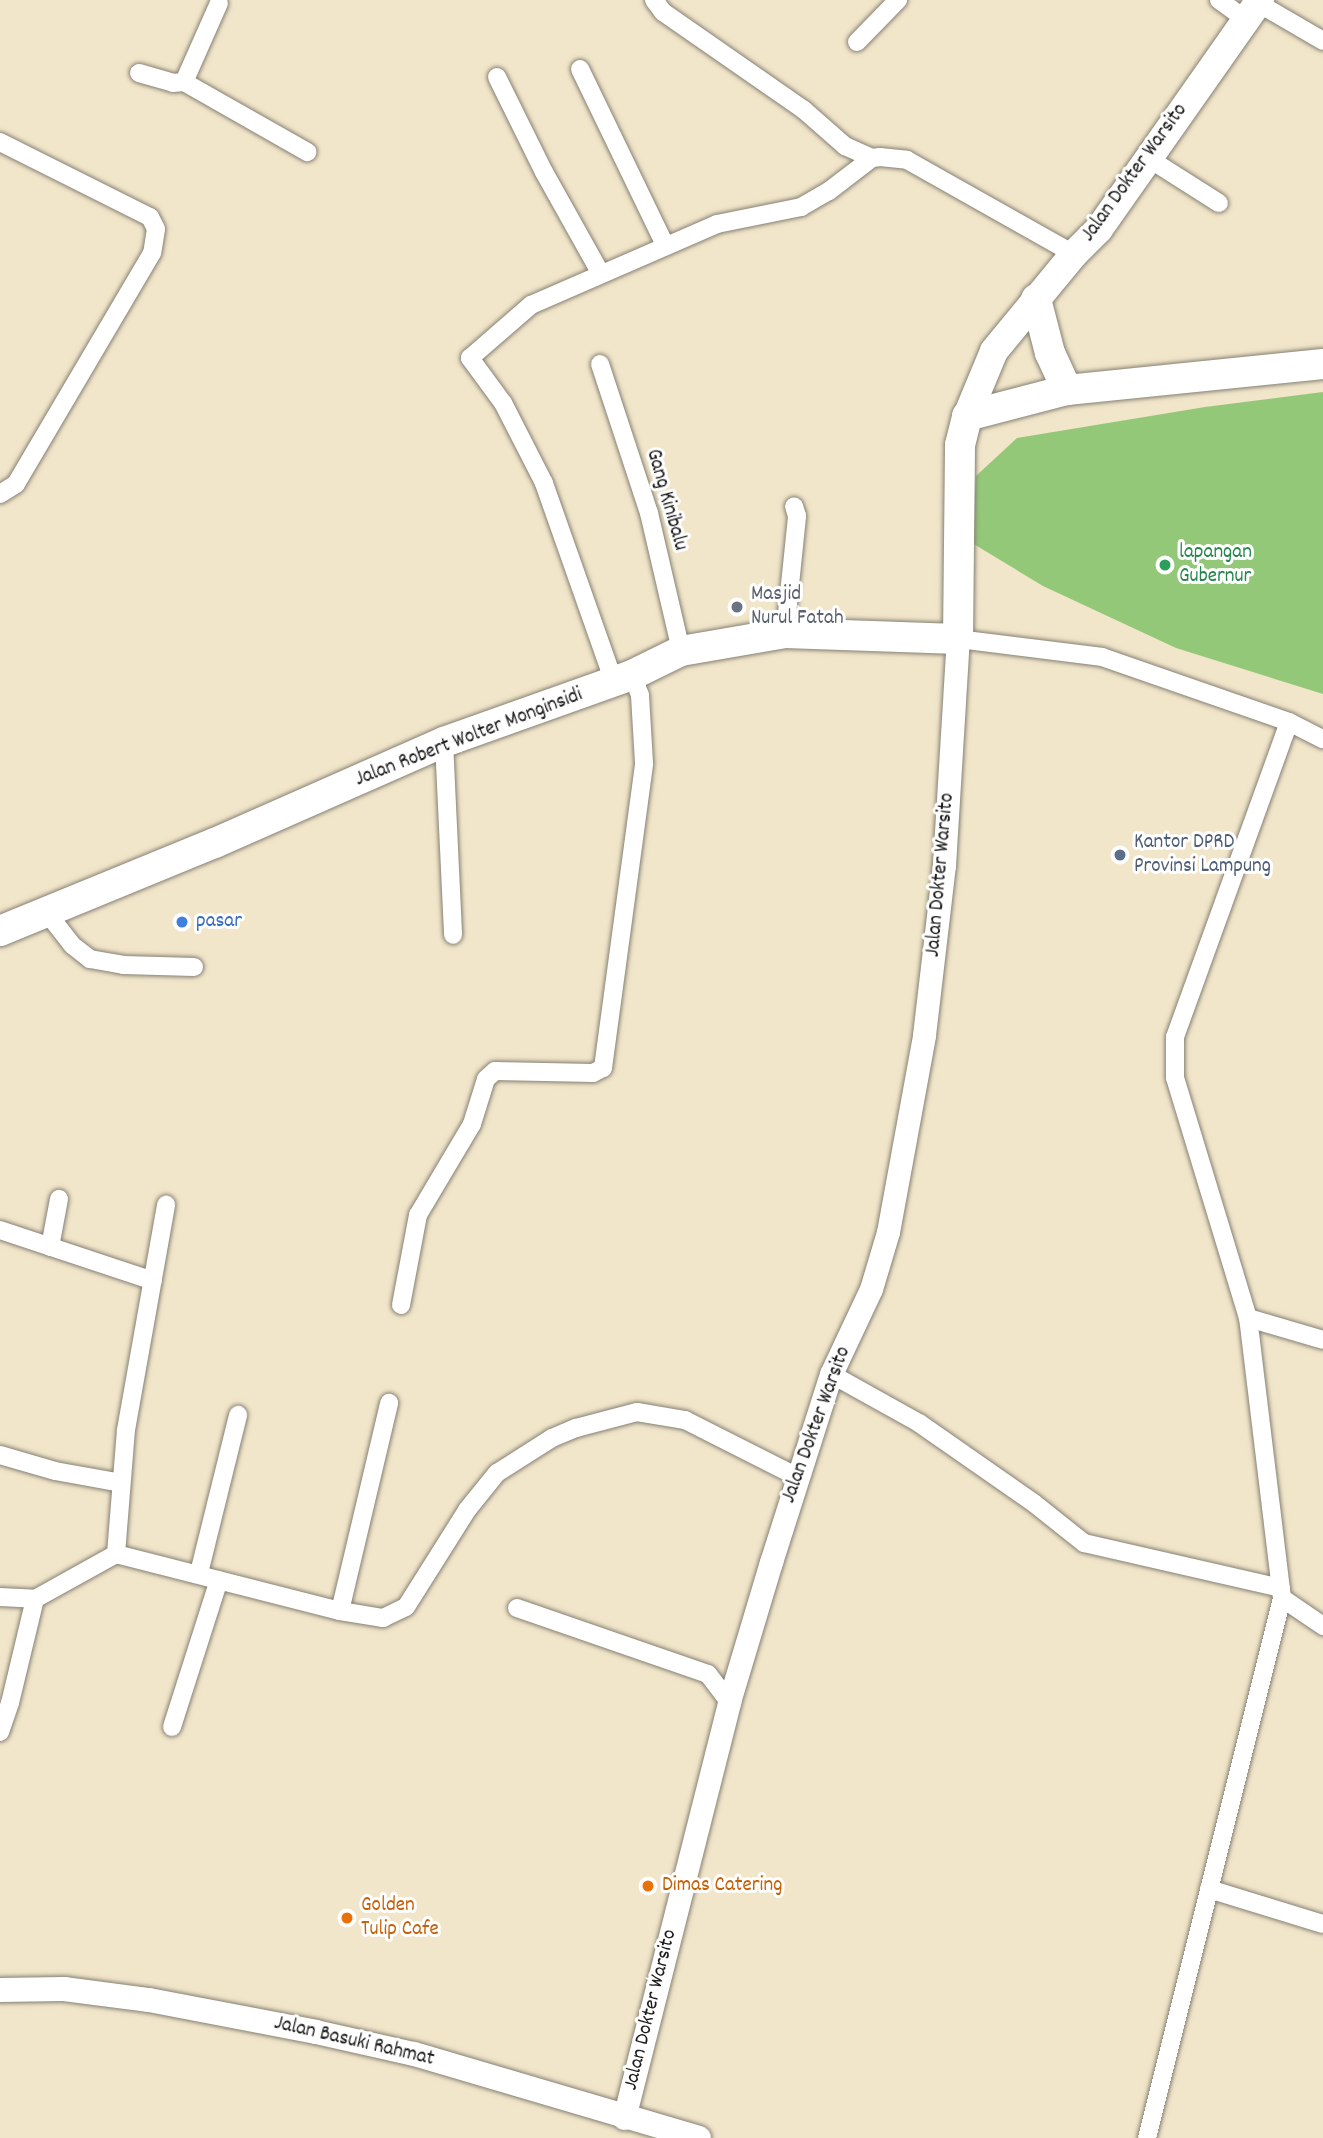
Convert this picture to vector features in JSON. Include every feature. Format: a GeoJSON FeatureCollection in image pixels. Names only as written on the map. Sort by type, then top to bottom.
{"type":"FeatureCollection","features":[{"type":"Feature","properties":{"kind":"highway"},"geometry":{"type":"LineString","coordinates":[[1036,299],[1050,353],[1067,390]]}},
{"type":"Feature","properties":{"kind":"highway"},"geometry":{"type":"LineString","coordinates":[[958,639],[960,445],[967,416],[1067,390],[1323,365]]}},
{"type":"Feature","properties":{"kind":"highway","name":"Jalan Robert Wolter Monginsidi"},"geometry":{"type":"LineString","coordinates":[[0,931],[48,914],[444,743],[623,679],[681,651],[785,634],[958,639]]}},
{"type":"Feature","properties":{"kind":"main road","name":"Jalan Dokter Warsito"},"geometry":{"type":"LineString","coordinates":[[967,416],[994,351],[1074,254],[1099,229],[1255,8]]}},
{"type":"Feature","properties":{"kind":"main road","name":"Jalan Basuki Rahmat"},"geometry":{"type":"LineString","coordinates":[[0,1990],[64,1989],[149,2000],[316,2032],[414,2054],[699,2138]]}},
{"type":"Feature","properties":{"kind":"street"},"geometry":{"type":"LineString","coordinates":[[654,0],[663,12],[804,110],[845,146],[872,158],[907,160],[1074,254]]}},
{"type":"Feature","properties":{"kind":"street"},"geometry":{"type":"LineString","coordinates":[[857,42],[898,0]]}},
{"type":"Feature","properties":{"kind":"street"},"geometry":{"type":"LineString","coordinates":[[1219,0],[1255,8],[1323,41]]}},
{"type":"Feature","properties":{"kind":"street"},"geometry":{"type":"LineString","coordinates":[[184,82],[216,1]]}},
{"type":"Feature","properties":{"kind":"street"},"geometry":{"type":"LineString","coordinates":[[580,69],[665,245]]}},
{"type":"Feature","properties":{"kind":"street"},"geometry":{"type":"LineString","coordinates":[[139,74],[173,83],[184,82],[307,152]]}},
{"type":"Feature","properties":{"kind":"street"},"geometry":{"type":"LineString","coordinates":[[498,77],[544,172],[601,274]]}},
{"type":"Feature","properties":{"kind":"street"},"geometry":{"type":"LineString","coordinates":[[0,494],[16,484],[152,253],[156,229],[150,217],[3,149]]}},
{"type":"Feature","properties":{"kind":"street"},"geometry":{"type":"LineString","coordinates":[[401,1305],[418,1215],[472,1124],[486,1079],[495,1071],[593,1073],[603,1068],[644,763],[640,695],[623,679],[544,483],[503,403],[470,358],[531,305],[718,224],[801,207],[829,191],[872,158]]}},
{"type":"Feature","properties":{"kind":"street"},"geometry":{"type":"LineString","coordinates":[[1148,158],[1219,202]]}},
{"type":"Feature","properties":{"kind":"street","name":"Gang Kinibalu"},"geometry":{"type":"LineString","coordinates":[[600,364],[649,513],[681,651]]}},
{"type":"Feature","properties":{"kind":"street"},"geometry":{"type":"LineString","coordinates":[[785,634],[797,516],[794,506]]}},
{"type":"Feature","properties":{"kind":"street"},"geometry":{"type":"LineString","coordinates":[[958,639],[1102,657],[1321,735]]}},
{"type":"Feature","properties":{"kind":"street","name":"Jalan Dokter Warsito"},"geometry":{"type":"LineString","coordinates":[[624,2118],[729,1702],[796,1476],[831,1374],[880,1263],[920,1056],[944,865],[958,639]]}},
{"type":"Feature","properties":{"kind":"street"},"geometry":{"type":"LineString","coordinates":[[1147,2138],[1281,1593],[1248,1318],[1175,1078],[1175,1037],[1289,722]]}},
{"type":"Feature","properties":{"kind":"street"},"geometry":{"type":"LineString","coordinates":[[444,743],[453,935]]}},
{"type":"Feature","properties":{"kind":"street"},"geometry":{"type":"LineString","coordinates":[[48,914],[72,945],[90,959],[123,965],[194,967]]}},
{"type":"Feature","properties":{"kind":"street"},"geometry":{"type":"LineString","coordinates":[[50,1247],[59,1199]]}},
{"type":"Feature","properties":{"kind":"street"},"geometry":{"type":"LineString","coordinates":[[116,1554],[126,1430],[166,1205]]}},
{"type":"Feature","properties":{"kind":"street"},"geometry":{"type":"LineString","coordinates":[[0,1230],[153,1281]]}},
{"type":"Feature","properties":{"kind":"street"},"geometry":{"type":"LineString","coordinates":[[1248,1318],[1323,1340]]}},
{"type":"Feature","properties":{"kind":"street"},"geometry":{"type":"LineString","coordinates":[[831,1374],[919,1423],[1035,1504],[1084,1543],[1281,1593],[1323,1626]]}},
{"type":"Feature","properties":{"kind":"street"},"geometry":{"type":"LineString","coordinates":[[340,1611],[388,1403]]}},
{"type":"Feature","properties":{"kind":"street"},"geometry":{"type":"LineString","coordinates":[[0,1597],[35,1599],[116,1554],[340,1611],[383,1618],[406,1607],[481,1489],[513,1461],[576,1428],[637,1412],[685,1420],[796,1476]]}},
{"type":"Feature","properties":{"kind":"street"},"geometry":{"type":"LineString","coordinates":[[199,1573],[239,1415]]}},
{"type":"Feature","properties":{"kind":"street"},"geometry":{"type":"LineString","coordinates":[[0,1455],[55,1471],[121,1483]]}},
{"type":"Feature","properties":{"kind":"street"},"geometry":{"type":"LineString","coordinates":[[172,1727],[219,1580]]}},
{"type":"Feature","properties":{"kind":"street"},"geometry":{"type":"LineString","coordinates":[[0,1732],[10,1703],[35,1599]]}},
{"type":"Feature","properties":{"kind":"street"},"geometry":{"type":"LineString","coordinates":[[517,1608],[708,1674],[729,1702]]}},
{"type":"Feature","properties":{"kind":"street"},"geometry":{"type":"LineString","coordinates":[[1209,1889],[1323,1924]]}},
{"type":"Feature","properties":{"kind":"green space","name":"lapangan Gubernur"},"geometry":{"type":"Polygon","coordinates":[[[1323,392],[1323,694],[1176,648],[1043,586],[972,543],[976,476],[1017,438],[1205,407],[1323,392]]]}},
{"type":"Feature","properties":{"kind":"place","name":"lapangan Gubernur"},"geometry":{"type":"Point","coordinates":[1165,565]}},
{"type":"Feature","properties":{"kind":"place","name":"Masjid Nurul Fatah"},"geometry":{"type":"Point","coordinates":[737,607]}},
{"type":"Feature","properties":{"kind":"place","name":"Kantor DPRD Provinsi Lampung"},"geometry":{"type":"Point","coordinates":[1120,855]}},
{"type":"Feature","properties":{"kind":"place","name":"pasar"},"geometry":{"type":"Point","coordinates":[182,922]}},
{"type":"Feature","properties":{"kind":"place","name":"Dimas Catering"},"geometry":{"type":"Point","coordinates":[648,1886]}},
{"type":"Feature","properties":{"kind":"place","name":"Golden Tulip Cafe"},"geometry":{"type":"Point","coordinates":[347,1918]}}]}
